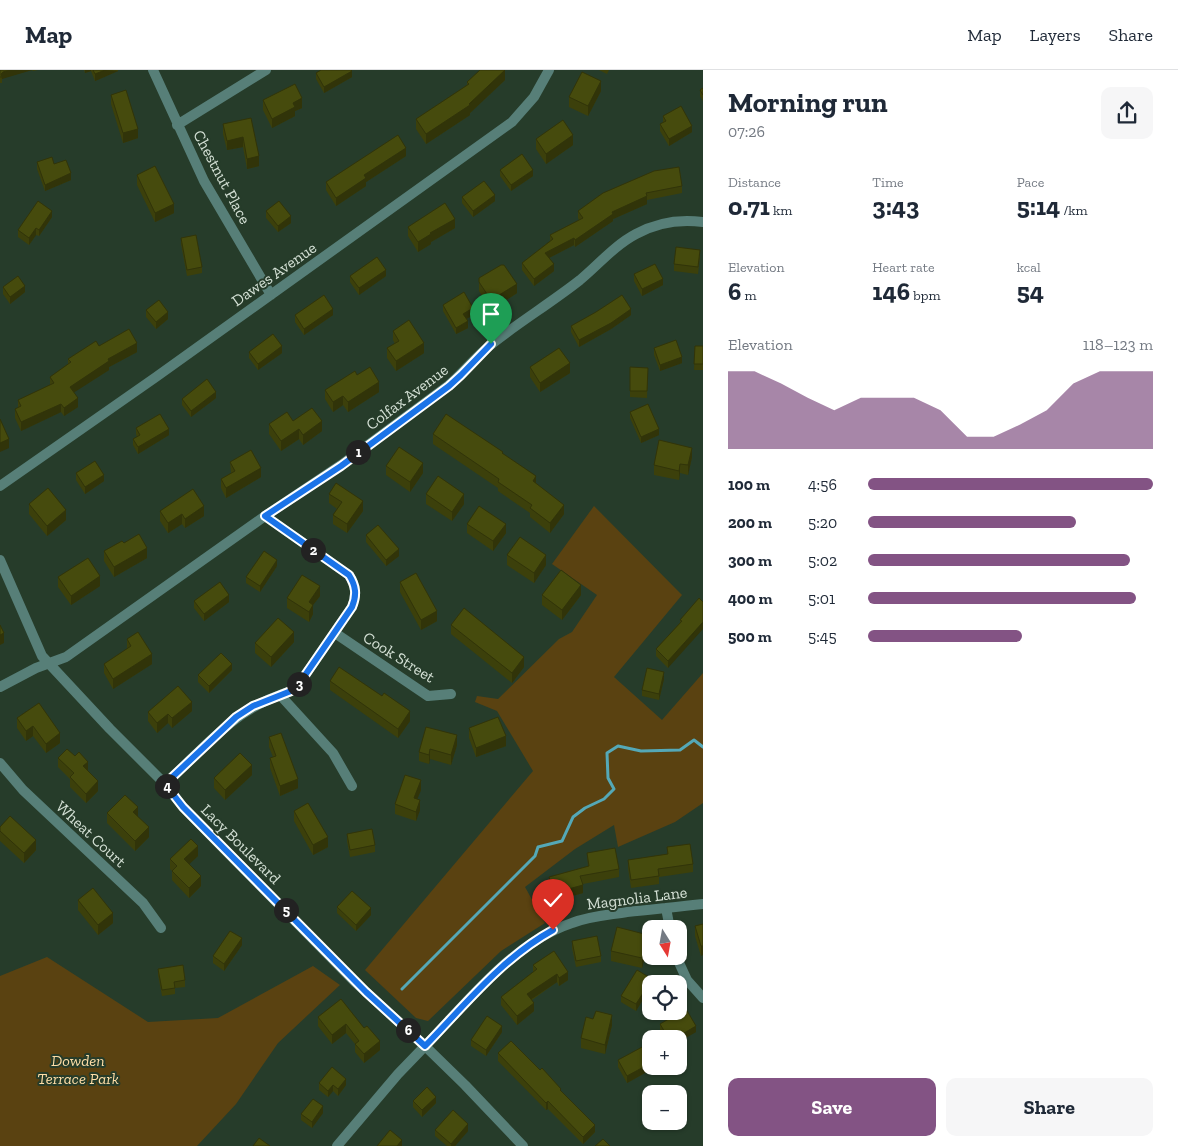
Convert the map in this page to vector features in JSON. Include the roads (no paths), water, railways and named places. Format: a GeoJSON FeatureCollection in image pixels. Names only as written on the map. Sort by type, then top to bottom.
{"type":"FeatureCollection","features":[{"type":"Feature","properties":{"kind":"street","name":"Chestnut Place"},"geometry":{"type":"LineString","coordinates":[[153,70],[204,181],[271,295]]}},
{"type":"Feature","properties":{"kind":"street"},"geometry":{"type":"LineString","coordinates":[[177,125],[266,70]]}},
{"type":"Feature","properties":{"kind":"street","name":"Dawes Avenue"},"geometry":{"type":"LineString","coordinates":[[0,486],[156,378],[512,122],[534,97],[549,70]]}},
{"type":"Feature","properties":{"kind":"street","name":"Colfax Avenue"},"geometry":{"type":"LineString","coordinates":[[0,687],[36,668],[66,657],[265,516],[341,466],[449,386],[491,344],[579,281],[621,243],[652,226],[671,222],[703,222]]}},
{"type":"Feature","properties":{"kind":"street"},"geometry":{"type":"LineString","coordinates":[[165,784],[236,717],[253,706],[291,691],[299,684],[335,633],[355,600],[354,582],[349,575],[265,516]]}},
{"type":"Feature","properties":{"kind":"street","name":"Lacy Boulevard"},"geometry":{"type":"LineString","coordinates":[[0,560],[42,656],[165,784],[183,807],[350,976],[465,1084],[523,1146]]}},
{"type":"Feature","properties":{"kind":"street","name":"Cook Street"},"geometry":{"type":"LineString","coordinates":[[335,633],[428,696],[451,694]]}},
{"type":"Feature","properties":{"kind":"street"},"geometry":{"type":"LineString","coordinates":[[280,695],[333,753],[352,786]]}},
{"type":"Feature","properties":{"kind":"street","name":"Wheat Court"},"geometry":{"type":"LineString","coordinates":[[0,762],[23,790],[143,904],[162,928]]}},
{"type":"Feature","properties":{"kind":"street","name":"Magnolia Lane"},"geometry":{"type":"LineString","coordinates":[[337,1146],[398,1074],[487,982],[518,952],[535,940],[566,925],[594,917],[703,904]]}},
{"type":"Feature","properties":{"kind":"street"},"geometry":{"type":"LineString","coordinates":[[666,908],[668,920]]}},
{"type":"Feature","properties":{"kind":"street"},"geometry":{"type":"LineString","coordinates":[[680,965],[687,980],[703,998]]}},
{"type":"Feature","properties":{"kind":"waterway"},"geometry":{"type":"LineString","coordinates":[[402,989],[535,856],[538,847],[562,841],[573,817],[585,808],[604,799],[614,789],[608,778],[607,753],[618,746],[641,751],[680,750],[694,740],[703,747]]}},
{"type":"Feature","properties":{"kind":"park label","name":"Dowden Terrace Park"},"geometry":{"type":"Point","coordinates":[78,1069]}}]}
